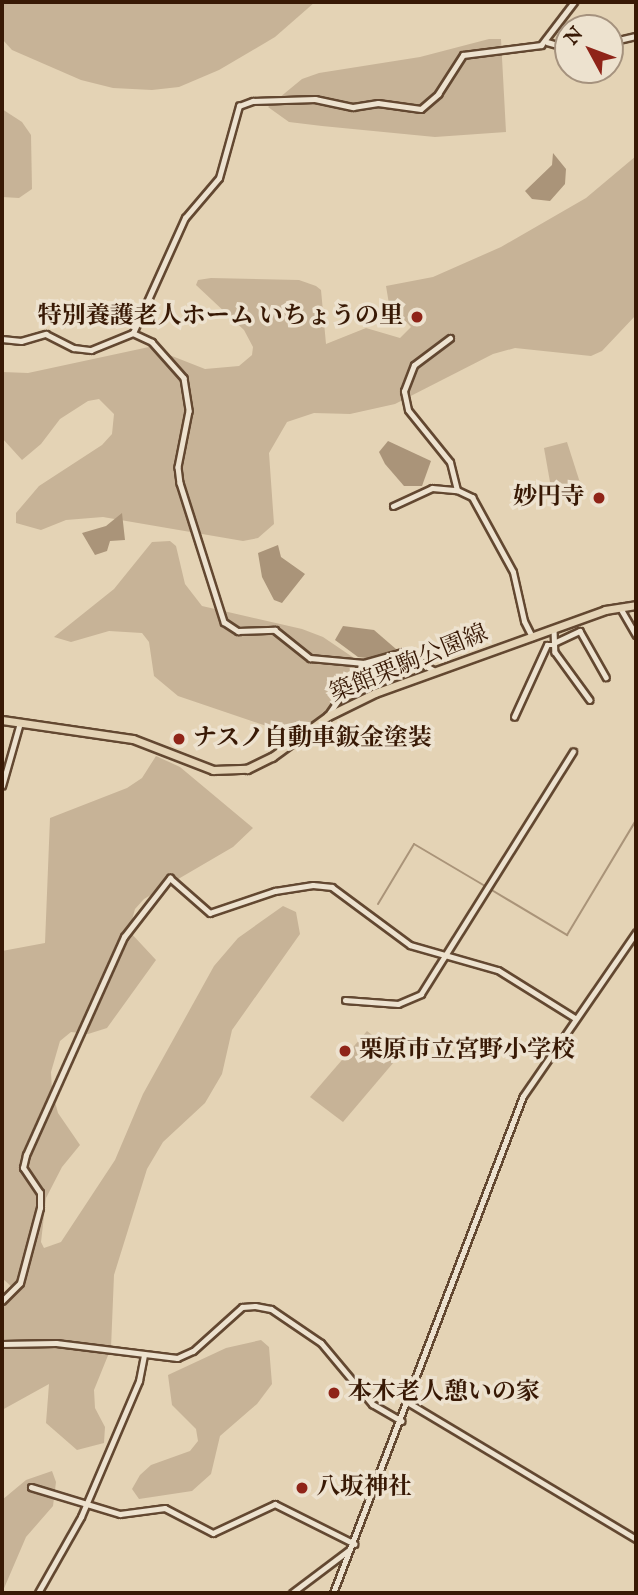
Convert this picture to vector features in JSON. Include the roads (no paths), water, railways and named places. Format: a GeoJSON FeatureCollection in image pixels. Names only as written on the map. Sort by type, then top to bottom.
{"type":"FeatureCollection","features":[{"type":"Feature","properties":{"kind":"main road","name":"築館栗駒公園線"},"geometry":{"type":"LineString","coordinates":[[2,720],[133,739],[206,769],[232,771],[262,764],[328,716],[435,671],[620,606],[636,605]]}},
{"type":"Feature","properties":{"kind":"street"},"geometry":{"type":"LineString","coordinates":[[547,42],[574,2]]}},
{"type":"Feature","properties":{"kind":"street"},"geometry":{"type":"LineString","coordinates":[[2,339],[21,341],[46,334],[74,348],[91,350],[133,333],[185,218],[219,178],[239,106],[253,101],[315,99],[353,107],[378,103],[421,108],[438,94],[463,55],[547,42],[554,44]]}},
{"type":"Feature","properties":{"kind":"street"},"geometry":{"type":"LineString","coordinates":[[133,333],[152,342],[184,378],[189,411],[178,467],[180,482],[194,518],[218,614],[238,631],[275,630],[310,658],[364,663],[402,652],[435,671]]}},
{"type":"Feature","properties":{"kind":"street"},"geometry":{"type":"LineString","coordinates":[[450,338],[414,365],[404,391],[408,410],[446,454],[457,479],[457,490]]}},
{"type":"Feature","properties":{"kind":"street"},"geometry":{"type":"LineString","coordinates":[[393,506],[432,488],[457,490],[472,497],[484,512],[513,572],[524,621],[532,636]]}},
{"type":"Feature","properties":{"kind":"street"},"geometry":{"type":"LineString","coordinates":[[620,606],[636,635]]}},
{"type":"Feature","properties":{"kind":"street"},"geometry":{"type":"LineString","coordinates":[[554,629],[555,643],[590,700]]}},
{"type":"Feature","properties":{"kind":"street"},"geometry":{"type":"LineString","coordinates":[[514,717],[547,645],[580,631],[606,677]]}},
{"type":"Feature","properties":{"kind":"street"},"geometry":{"type":"LineString","coordinates":[[328,716],[364,663]]}},
{"type":"Feature","properties":{"kind":"street"},"geometry":{"type":"LineString","coordinates":[[2,786],[20,723]]}},
{"type":"Feature","properties":{"kind":"street"},"geometry":{"type":"LineString","coordinates":[[345,1000],[411,1002],[447,955],[573,752]]}},
{"type":"Feature","properties":{"kind":"street"},"geometry":{"type":"LineString","coordinates":[[2,1301],[20,1283],[40,1208],[40,1193],[27,1176],[24,1162],[93,998],[124,937],[170,878],[210,913],[286,889],[332,887],[410,945],[498,970],[575,1018]]}},
{"type":"Feature","properties":{"kind":"street"},"geometry":{"type":"LineString","coordinates":[[332,1593],[354,1546],[523,1096],[636,932]]}},
{"type":"Feature","properties":{"kind":"street"},"geometry":{"type":"LineString","coordinates":[[2,1344],[56,1343],[144,1356],[177,1357],[194,1351],[242,1307],[271,1309],[321,1343],[372,1404],[401,1421]]}},
{"type":"Feature","properties":{"kind":"street"},"geometry":{"type":"LineString","coordinates":[[38,1593],[86,1505],[139,1381],[144,1356]]}},
{"type":"Feature","properties":{"kind":"street"},"geometry":{"type":"LineString","coordinates":[[407,1402],[636,1539]]}},
{"type":"Feature","properties":{"kind":"street"},"geometry":{"type":"LineString","coordinates":[[31,1487],[120,1514],[165,1508],[213,1533],[275,1504],[354,1546]]}},
{"type":"Feature","properties":{"kind":"street"},"geometry":{"type":"LineString","coordinates":[[292,1593],[354,1546]]}},
{"type":"Feature","properties":{"kind":"waterway"},"geometry":{"type":"LineString","coordinates":[[490,889],[567,935],[636,820]]}},
{"type":"Feature","properties":{"kind":"waterway"},"geometry":{"type":"LineString","coordinates":[[378,904],[414,844],[485,886]]}},
{"type":"Feature","properties":{"kind":"place","name":"特別養護老人ホーム いちょうの里"},"geometry":{"type":"Point","coordinates":[417,317]}},
{"type":"Feature","properties":{"kind":"place","name":"妙円寺"},"geometry":{"type":"Point","coordinates":[599,498]}},
{"type":"Feature","properties":{"kind":"place","name":"ナスノ自動車鈑金塗装"},"geometry":{"type":"Point","coordinates":[179,739]}},
{"type":"Feature","properties":{"kind":"place","name":"栗原市立宮野小学校"},"geometry":{"type":"Point","coordinates":[345,1051]}},
{"type":"Feature","properties":{"kind":"place","name":"本木老人憩いの家"},"geometry":{"type":"Point","coordinates":[334,1393]}},
{"type":"Feature","properties":{"kind":"place","name":"八坂神社"},"geometry":{"type":"Point","coordinates":[302,1488]}}]}
